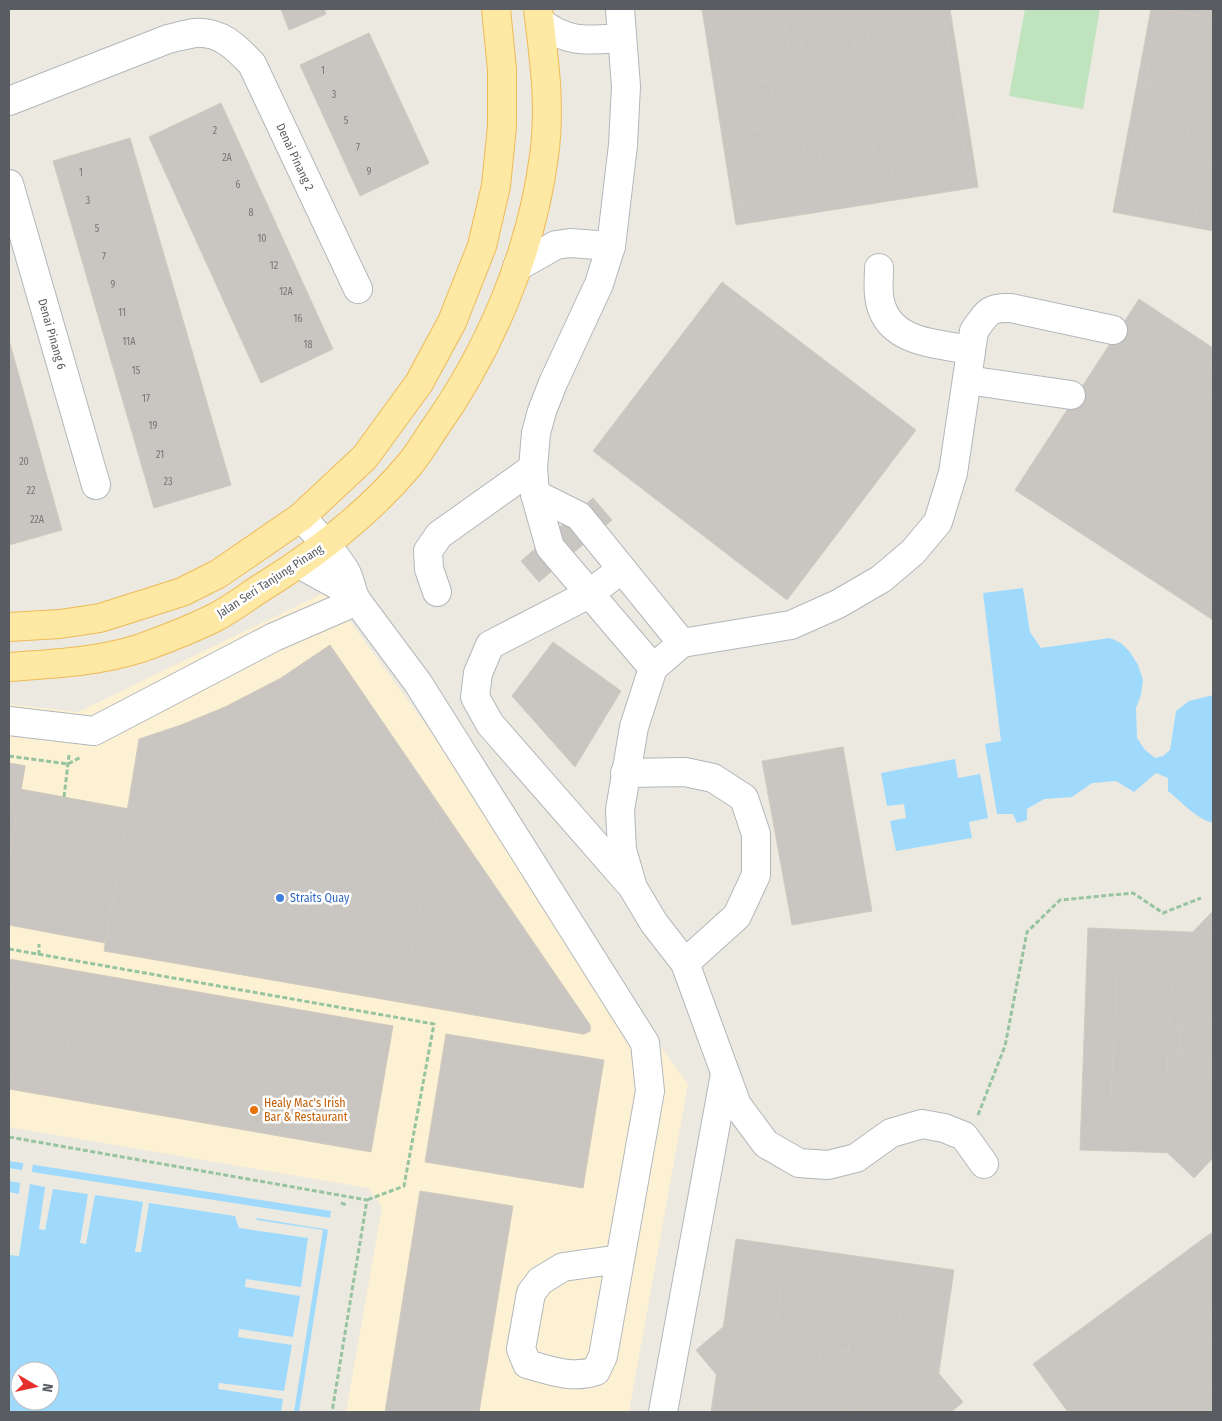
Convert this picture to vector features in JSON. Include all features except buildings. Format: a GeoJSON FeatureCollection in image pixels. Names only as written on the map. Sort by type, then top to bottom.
{"type":"FeatureCollection","features":[{"type":"Feature","properties":{"kind":"main road"},"geometry":{"type":"LineString","coordinates":[[9,627],[60,624],[100,618],[182,592],[218,574],[301,517],[365,457],[419,383],[452,322],[482,246],[496,186],[502,126],[502,69],[496,9]]}},
{"type":"Feature","properties":{"kind":"main road","name":"Jalan Seri Tanjung Pinang"},"geometry":{"type":"LineString","coordinates":[[9,667],[65,664],[102,658],[139,648],[183,632],[218,616],[299,564],[326,544],[360,516],[410,463],[452,404],[490,335],[517,267],[537,203],[545,154],[548,96],[539,15]]}},
{"type":"Feature","properties":{"kind":"street"},"geometry":{"type":"LineString","coordinates":[[620,9],[626,86],[623,145],[611,246],[599,284],[542,411],[536,433],[534,481],[550,547],[653,668]]}},
{"type":"Feature","properties":{"kind":"street"},"geometry":{"type":"LineString","coordinates":[[539,15],[552,31],[566,37],[591,40],[622,38]]}},
{"type":"Feature","properties":{"kind":"street","name":"Denai Pinang 2"},"geometry":{"type":"LineString","coordinates":[[9,101],[168,39],[196,33],[219,36],[237,47],[252,64],[358,289]]}},
{"type":"Feature","properties":{"kind":"street","name":"Denai Pinang 6"},"geometry":{"type":"LineString","coordinates":[[9,184],[96,485]]}},
{"type":"Feature","properties":{"kind":"street"},"geometry":{"type":"LineString","coordinates":[[517,267],[556,245],[570,243],[611,246]]}},
{"type":"Feature","properties":{"kind":"street"},"geometry":{"type":"LineString","coordinates":[[879,268],[878,295],[883,311],[890,323],[900,333],[918,340],[971,350]]}},
{"type":"Feature","properties":{"kind":"street"},"geometry":{"type":"LineString","coordinates":[[633,888],[622,850],[620,810],[634,727],[653,668],[682,643],[791,625],[838,604],[881,579],[913,552],[938,522],[953,473],[974,331],[988,313],[997,307],[1011,308],[1113,330]]}},
{"type":"Feature","properties":{"kind":"street"},"geometry":{"type":"LineString","coordinates":[[967,380],[1071,395]]}},
{"type":"Feature","properties":{"kind":"street"},"geometry":{"type":"LineString","coordinates":[[534,481],[579,516],[682,643]]}},
{"type":"Feature","properties":{"kind":"street"},"geometry":{"type":"LineString","coordinates":[[437,592],[429,569],[428,552],[439,535],[534,481]]}},
{"type":"Feature","properties":{"kind":"street"},"geometry":{"type":"LineString","coordinates":[[301,517],[326,544],[347,575],[354,597],[418,683],[645,1043],[650,1091],[603,1356],[596,1371],[583,1375],[552,1372],[527,1364],[521,1350],[531,1293],[540,1281],[563,1267],[620,1259]]}},
{"type":"Feature","properties":{"kind":"street"},"geometry":{"type":"LineString","coordinates":[[299,564],[354,597]]}},
{"type":"Feature","properties":{"kind":"street"},"geometry":{"type":"LineString","coordinates":[[622,569],[589,594],[490,645],[478,673],[475,698],[490,724],[633,888],[654,923],[685,963],[737,1105],[766,1144],[799,1163],[828,1165],[856,1158],[891,1133],[922,1124],[944,1128],[964,1136],[984,1164]]}},
{"type":"Feature","properties":{"kind":"street"},"geometry":{"type":"LineString","coordinates":[[9,721],[94,731],[354,597]]}},
{"type":"Feature","properties":{"kind":"street"},"geometry":{"type":"LineString","coordinates":[[625,773],[685,772],[713,778],[744,798],[756,834],[756,875],[737,916],[685,963]]}},
{"type":"Feature","properties":{"kind":"street"},"geometry":{"type":"LineString","coordinates":[[663,1412],[725,1073]]}},
{"type":"Feature","properties":{"kind":"path"},"geometry":{"type":"LineString","coordinates":[[64,797],[74,728]]}},
{"type":"Feature","properties":{"kind":"path"},"geometry":{"type":"LineString","coordinates":[[964,1136],[976,1120],[1005,1046],[1027,932],[1060,900],[1133,893],[1163,913],[1201,898]]}},
{"type":"Feature","properties":{"kind":"path"},"geometry":{"type":"LineString","coordinates":[[39,944],[39,955]]}},
{"type":"Feature","properties":{"kind":"path"},"geometry":{"type":"LineString","coordinates":[[9,950],[434,1024],[404,1186],[367,1200],[9,1137]]}},
{"type":"Feature","properties":{"kind":"path"},"geometry":{"type":"LineString","coordinates":[[332,1412],[367,1200]]}},
{"type":"Feature","properties":{"kind":"shaded area","name":"Straits Quay"},"geometry":{"type":"Polygon","coordinates":[[[328,591],[688,1084],[629,1412],[346,1412],[382,1207],[368,1188],[9,1127],[9,704],[78,712],[328,591]]]}},
{"type":"Feature","properties":{"kind":"green space"},"geometry":{"type":"Polygon","coordinates":[[[1025,9],[1100,9],[1083,109],[1009,96],[1025,9]]]}},
{"type":"Feature","properties":{"kind":"water"},"geometry":{"type":"Polygon","coordinates":[[[1023,588],[1030,632],[1041,648],[1110,638],[1121,643],[1130,652],[1138,665],[1143,680],[1141,695],[1136,708],[1137,738],[1145,750],[1155,758],[1163,756],[1170,750],[1176,711],[1189,701],[1213,695],[1213,823],[1195,814],[1168,791],[1168,778],[1156,773],[1134,792],[1116,781],[1092,783],[1072,797],[1044,799],[1027,809],[1027,820],[1017,823],[1013,814],[997,814],[985,744],[1001,741],[983,593],[1023,588]]]}},
{"type":"Feature","properties":{"kind":"water"},"geometry":{"type":"Polygon","coordinates":[[[955,759],[958,778],[980,774],[988,818],[969,822],[972,838],[896,851],[890,821],[906,818],[904,804],[887,806],[881,773],[955,759]]]}},
{"type":"Feature","properties":{"kind":"water"},"geometry":{"type":"Polygon","coordinates":[[[9,1161],[331,1211],[299,1412],[9,1412],[9,1161]]]}},
{"type":"Feature","properties":{"kind":"pier"},"geometry":{"type":"Polygon","coordinates":[[[24,1161],[33,1162],[32,1172],[331,1218],[330,1230],[256,1218],[257,1220],[323,1230],[294,1412],[281,1412],[283,1399],[218,1389],[219,1383],[284,1391],[292,1345],[238,1337],[239,1329],[293,1337],[300,1296],[245,1287],[246,1279],[301,1287],[308,1238],[239,1228],[235,1216],[149,1203],[141,1252],[135,1252],[143,1202],[95,1195],[86,1244],[80,1243],[88,1194],[53,1189],[45,1230],[39,1229],[45,1187],[30,1184],[19,1256],[9,1255],[9,1192],[19,1194],[20,1183],[9,1181],[9,1168],[22,1170],[24,1161]]]}},
{"type":"Feature","properties":{"kind":"place","name":"Straits Quay"},"geometry":{"type":"Point","coordinates":[280,898]}},
{"type":"Feature","properties":{"kind":"place","name":"Healy Mac's Irish Bar & Restaurant"},"geometry":{"type":"Point","coordinates":[254,1110]}}]}
